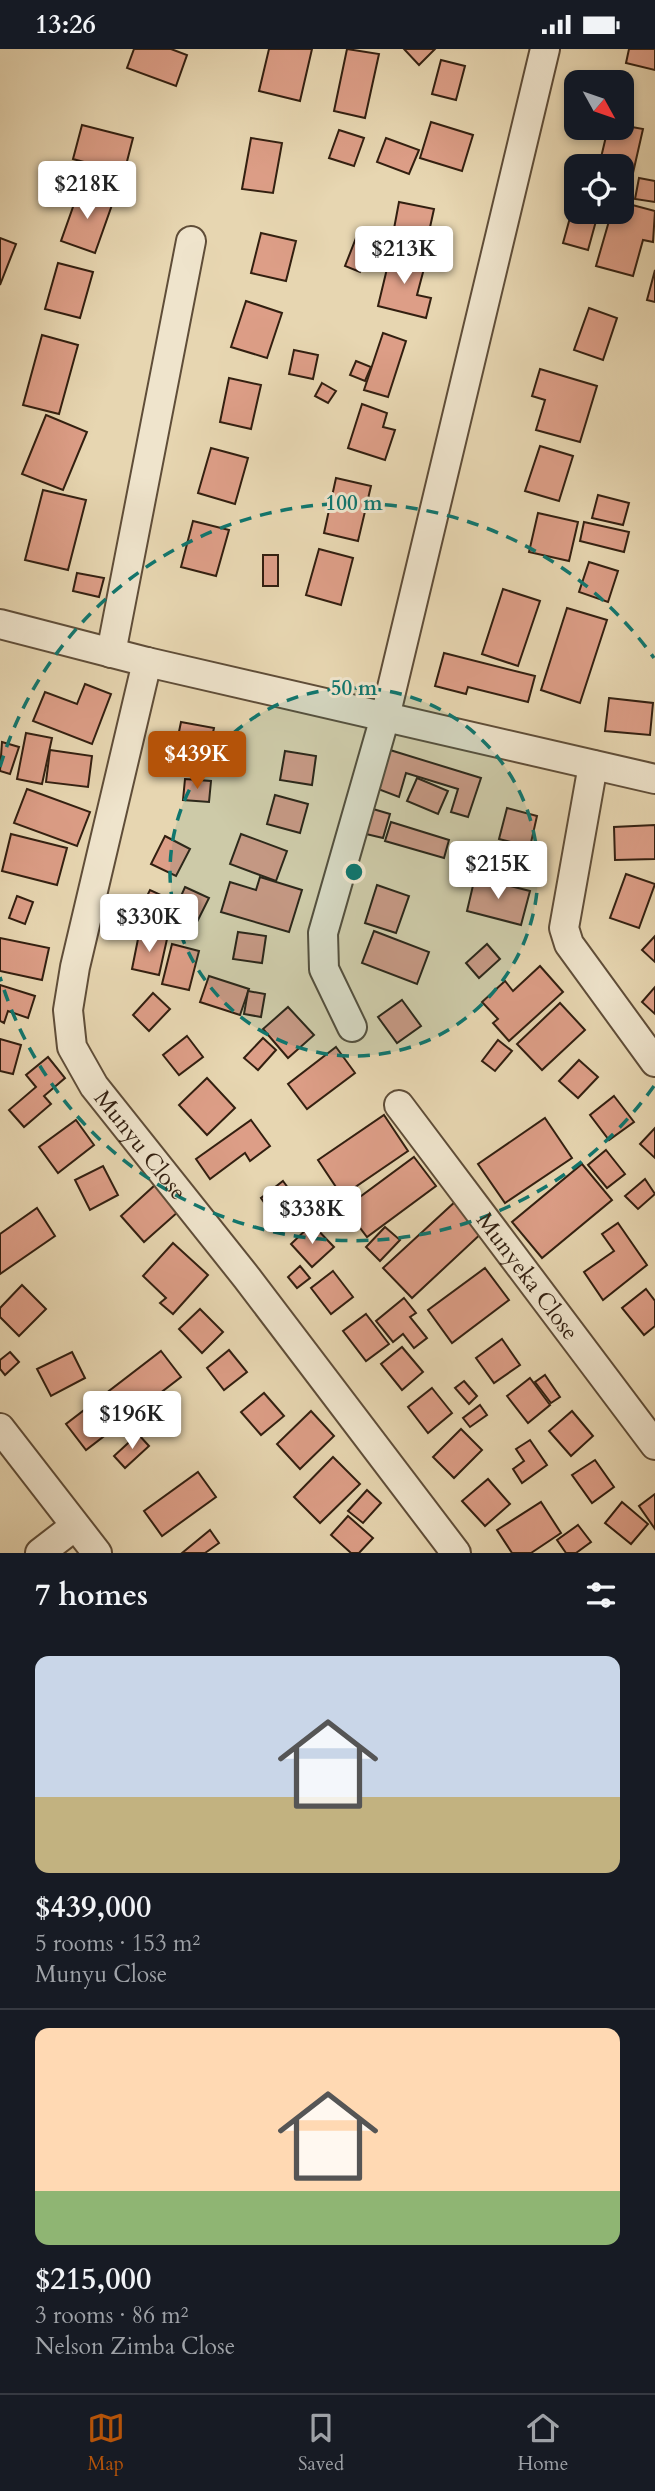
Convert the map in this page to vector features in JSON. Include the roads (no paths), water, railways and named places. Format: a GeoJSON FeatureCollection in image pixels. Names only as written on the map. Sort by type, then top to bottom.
{"type":"FeatureCollection","features":[{"type":"Feature","properties":{"kind":"street"},"geometry":{"type":"LineString","coordinates":[[352,1027],[324,969],[323,933],[385,717],[545,49]]}},
{"type":"Feature","properties":{"kind":"street"},"geometry":{"type":"LineString","coordinates":[[111,653],[191,241]]}},
{"type":"Feature","properties":{"kind":"street"},"geometry":{"type":"LineString","coordinates":[[0,624],[147,662],[655,779]]}},
{"type":"Feature","properties":{"kind":"street","name":"Munyu Close"},"geometry":{"type":"LineString","coordinates":[[147,662],[75,967],[68,1010],[72,1047],[94,1086],[247,1278],[456,1553]]}},
{"type":"Feature","properties":{"kind":"street"},"geometry":{"type":"LineString","coordinates":[[593,765],[565,918],[566,936],[655,1062]]}},
{"type":"Feature","properties":{"kind":"street","name":"Munyeka Close"},"geometry":{"type":"LineString","coordinates":[[399,1105],[655,1445]]}},
{"type":"Feature","properties":{"kind":"street"},"geometry":{"type":"LineString","coordinates":[[0,1427],[97,1553]]}},
{"type":"Feature","properties":{"kind":"street"},"geometry":{"type":"LineString","coordinates":[[40,1553],[75,1526]]}}]}
